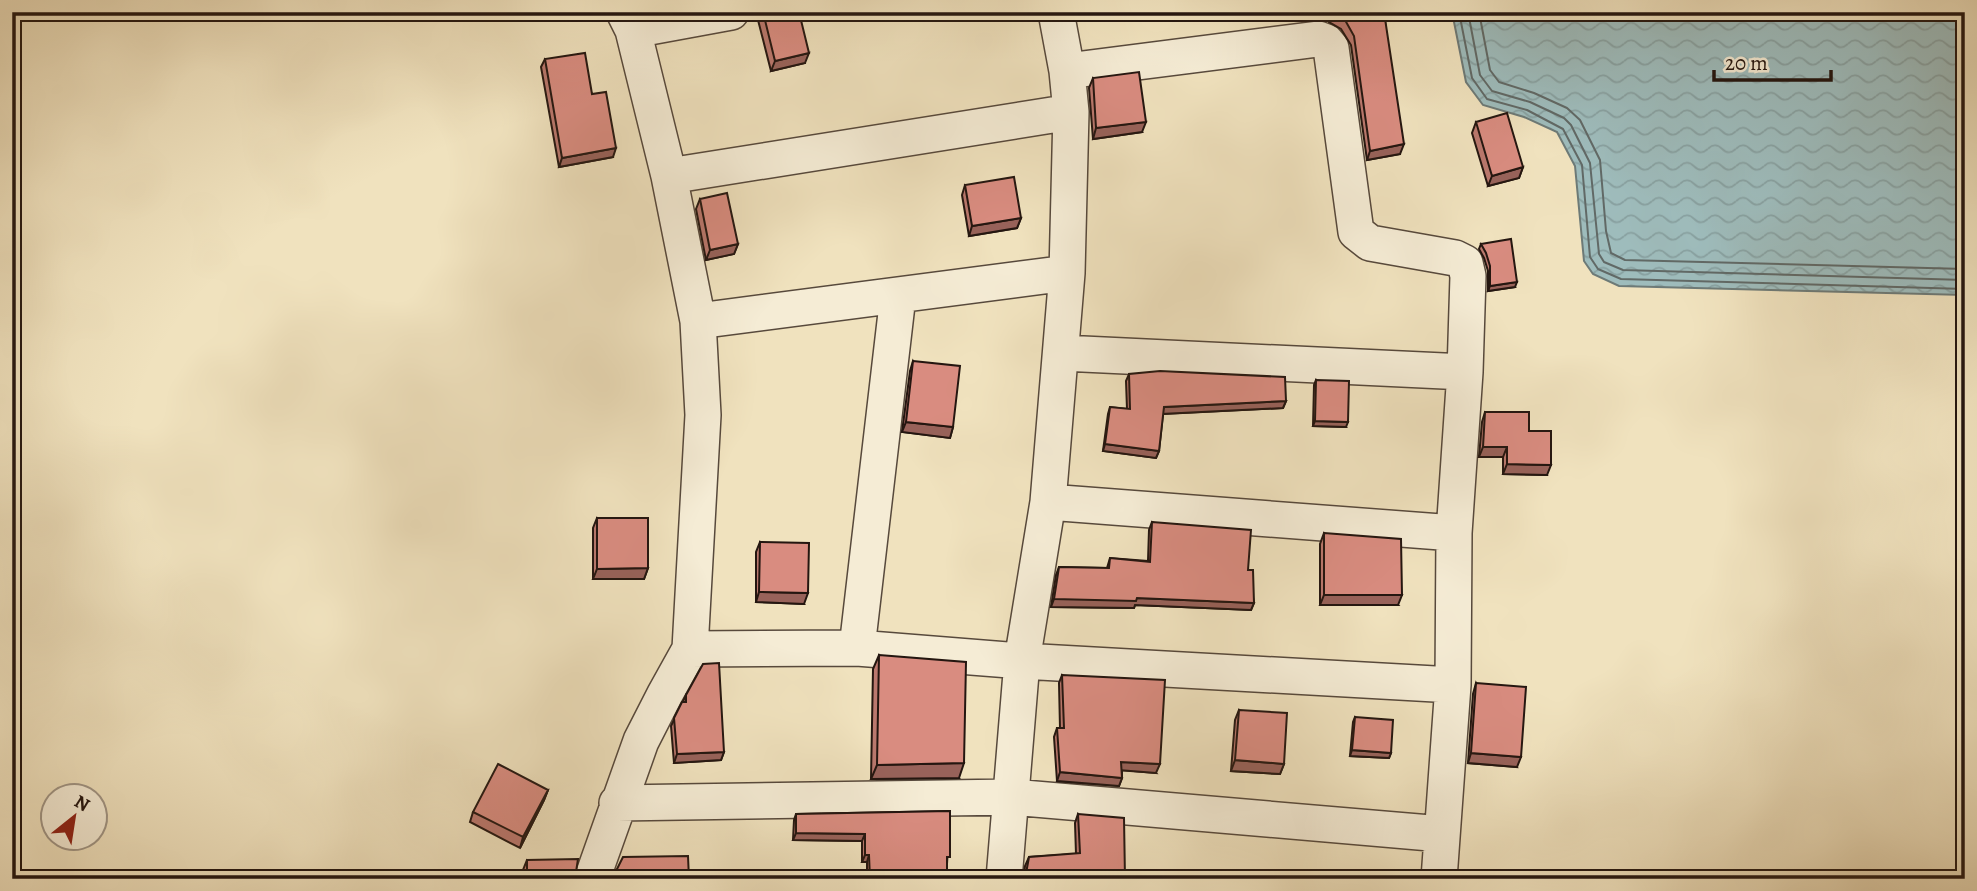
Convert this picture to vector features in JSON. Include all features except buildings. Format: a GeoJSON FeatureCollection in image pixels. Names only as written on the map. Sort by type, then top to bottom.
{"type":"FeatureCollection","features":[{"type":"Feature","properties":{"kind":"street"},"geometry":{"type":"LineString","coordinates":[[592,879],[641,741],[690,649],[703,415],[698,321],[669,176],[629,21],[731,12]]}},
{"type":"Feature","properties":{"kind":"street"},"geometry":{"type":"LineString","coordinates":[[1004,879],[1022,661],[1048,502],[1067,273],[1071,112],[1067,71],[1056,12]]}},
{"type":"Feature","properties":{"kind":"street"},"geometry":{"type":"LineString","coordinates":[[1067,71],[1318,39],[1326,41],[1331,48],[1356,232],[1370,243],[1455,258],[1465,263],[1468,276],[1465,372],[1454,533],[1453,685],[1439,879]]}},
{"type":"Feature","properties":{"kind":"street"},"geometry":{"type":"LineString","coordinates":[[669,176],[1071,112]]}},
{"type":"Feature","properties":{"kind":"street"},"geometry":{"type":"LineString","coordinates":[[698,321],[1067,273]]}},
{"type":"Feature","properties":{"kind":"street"},"geometry":{"type":"LineString","coordinates":[[857,648],[898,296]]}},
{"type":"Feature","properties":{"kind":"street"},"geometry":{"type":"LineString","coordinates":[[1062,353],[1465,372]]}},
{"type":"Feature","properties":{"kind":"street"},"geometry":{"type":"LineString","coordinates":[[1048,502],[1454,533]]}},
{"type":"Feature","properties":{"kind":"street"},"geometry":{"type":"LineString","coordinates":[[690,649],[857,648],[1022,661],[1453,685]]}},
{"type":"Feature","properties":{"kind":"street"},"geometry":{"type":"LineString","coordinates":[[617,803],[1011,797],[1442,834]]}},
{"type":"Feature","properties":{"kind":"water"},"geometry":{"type":"Polygon","coordinates":[[[1452,12],[1965,12],[1965,295],[1619,286],[1593,274],[1584,261],[1575,166],[1557,132],[1524,117],[1483,105],[1466,82],[1452,12]]]}}]}
